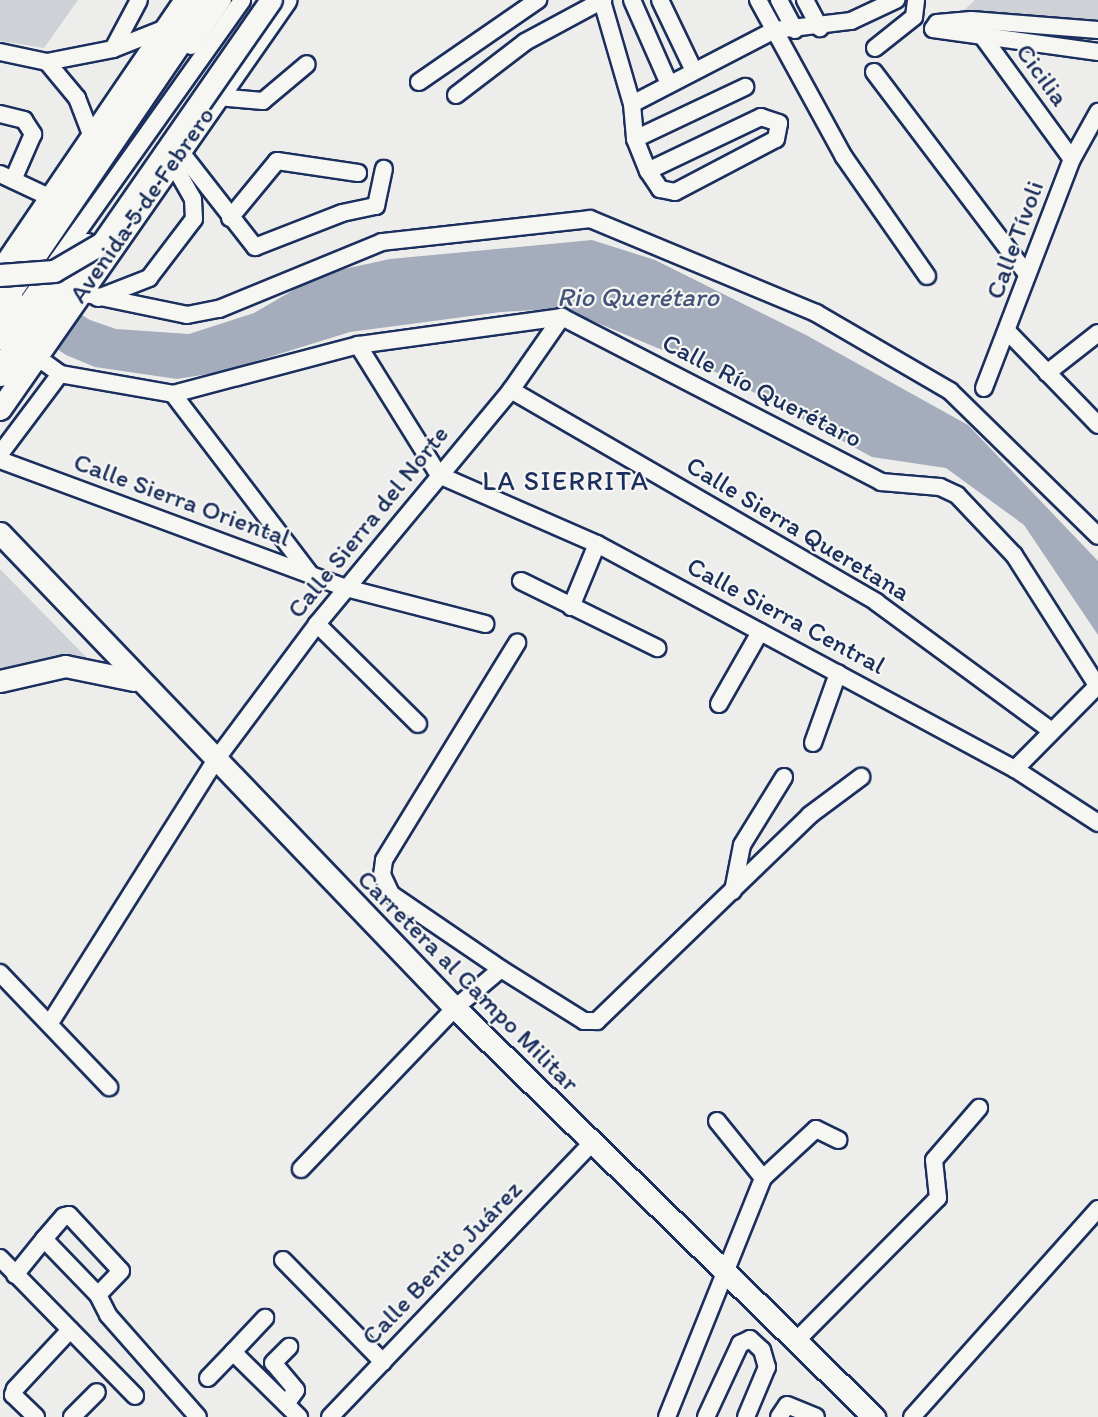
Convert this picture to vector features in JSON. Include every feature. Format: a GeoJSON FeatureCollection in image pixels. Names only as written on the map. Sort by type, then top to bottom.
{"type":"FeatureCollection","features":[{"type":"Feature","properties":{"kind":"highway"},"geometry":{"type":"LineString","coordinates":[[0,304],[207,0]]}},
{"type":"Feature","properties":{"kind":"highway","name":"Avenida 5 de Febrero"},"geometry":{"type":"LineString","coordinates":[[3,392],[260,0]]}},
{"type":"Feature","properties":{"kind":"main road"},"geometry":{"type":"LineString","coordinates":[[0,273],[49,196],[185,0]]}},
{"type":"Feature","properties":{"kind":"main road"},"geometry":{"type":"LineString","coordinates":[[0,273],[54,271],[102,243],[271,0]]}},
{"type":"Feature","properties":{"kind":"main road","name":"Avenida 5 de Febrero"},"geometry":{"type":"LineString","coordinates":[[3,392],[40,352],[84,298],[176,157],[285,0]]}},
{"type":"Feature","properties":{"kind":"main road","name":"Carretera al Campo Militar"},"geometry":{"type":"LineString","coordinates":[[0,533],[34,574],[455,1008],[591,1144],[874,1417]]}},
{"type":"Feature","properties":{"kind":"main road","name":"Carretera al Campo Militar"},"geometry":{"type":"LineString","coordinates":[[0,544],[34,574]]}},
{"type":"Feature","properties":{"kind":"main road"},"geometry":{"type":"LineString","coordinates":[[0,681],[65,666],[136,680]]}},
{"type":"Feature","properties":{"kind":"street"},"geometry":{"type":"LineString","coordinates":[[113,49],[139,0]]}},
{"type":"Feature","properties":{"kind":"street"},"geometry":{"type":"LineString","coordinates":[[0,321],[224,0]]}},
{"type":"Feature","properties":{"kind":"street"},"geometry":{"type":"LineString","coordinates":[[0,341],[242,0]]}},
{"type":"Feature","properties":{"kind":"street"},"geometry":{"type":"LineString","coordinates":[[419,82],[538,0]]}},
{"type":"Feature","properties":{"kind":"street"},"geometry":{"type":"LineString","coordinates":[[632,0],[669,84]]}},
{"type":"Feature","properties":{"kind":"street"},"geometry":{"type":"LineString","coordinates":[[660,0],[694,70]]}},
{"type":"Feature","properties":{"kind":"street"},"geometry":{"type":"LineString","coordinates":[[758,0],[844,157],[927,276]]}},
{"type":"Feature","properties":{"kind":"street"},"geometry":{"type":"LineString","coordinates":[[779,0],[795,30]]}},
{"type":"Feature","properties":{"kind":"street"},"geometry":{"type":"LineString","coordinates":[[805,0],[820,28]]}},
{"type":"Feature","properties":{"kind":"street"},"geometry":{"type":"LineString","coordinates":[[632,104],[775,30],[820,28],[896,0]]}},
{"type":"Feature","properties":{"kind":"street"},"geometry":{"type":"LineString","coordinates":[[875,48],[914,17],[916,0]]}},
{"type":"Feature","properties":{"kind":"street"},"geometry":{"type":"LineString","coordinates":[[456,95],[525,42],[603,1],[632,104],[635,139],[648,171],[660,189],[675,192],[776,139],[779,123],[761,117],[648,171]]}},
{"type":"Feature","properties":{"kind":"street"},"geometry":{"type":"LineString","coordinates":[[1098,30],[971,20],[937,23],[933,29],[983,39],[1098,52]]}},
{"type":"Feature","properties":{"kind":"street","name":"Cicilia"},"geometry":{"type":"LineString","coordinates":[[971,20],[1072,159]]}},
{"type":"Feature","properties":{"kind":"street"},"geometry":{"type":"LineString","coordinates":[[0,52],[47,62],[113,49],[166,28]]}},
{"type":"Feature","properties":{"kind":"street"},"geometry":{"type":"LineString","coordinates":[[47,62],[78,98],[91,135]]}},
{"type":"Feature","properties":{"kind":"street"},"geometry":{"type":"LineString","coordinates":[[218,97],[263,101],[308,64]]}},
{"type":"Feature","properties":{"kind":"street"},"geometry":{"type":"LineString","coordinates":[[874,72],[1027,274]]}},
{"type":"Feature","properties":{"kind":"street"},"geometry":{"type":"LineString","coordinates":[[635,139],[745,87]]}},
{"type":"Feature","properties":{"kind":"street","name":"Calle Tívoli"},"geometry":{"type":"LineString","coordinates":[[984,388],[1009,333],[1027,274],[1072,159],[1098,112]]}},
{"type":"Feature","properties":{"kind":"street"},"geometry":{"type":"LineString","coordinates":[[0,114],[24,120],[33,134],[7,177],[49,196]]}},
{"type":"Feature","properties":{"kind":"street"},"geometry":{"type":"LineString","coordinates":[[176,157],[230,218],[248,243],[264,246],[342,213],[376,206],[384,169]]}},
{"type":"Feature","properties":{"kind":"street"},"geometry":{"type":"LineString","coordinates":[[84,298],[148,278],[194,219],[193,199],[176,157]]}},
{"type":"Feature","properties":{"kind":"street"},"geometry":{"type":"LineString","coordinates":[[230,218],[277,161],[358,173]]}},
{"type":"Feature","properties":{"kind":"street"},"geometry":{"type":"LineString","coordinates":[[84,298],[187,315],[219,309],[382,242],[590,219],[816,313],[950,391],[1098,536]]}},
{"type":"Feature","properties":{"kind":"street"},"geometry":{"type":"LineString","coordinates":[[40,352],[60,374],[173,394],[358,345],[562,317]]}},
{"type":"Feature","properties":{"kind":"street","name":"Calle Sierra del Norte"},"geometry":{"type":"LineString","coordinates":[[50,1023],[214,761],[317,624],[511,390],[562,317]]}},
{"type":"Feature","properties":{"kind":"street","name":"Calle Río Querétaro"},"geometry":{"type":"LineString","coordinates":[[562,317],[881,482],[940,487],[957,495],[1014,555],[1098,686],[1049,729],[1015,769]]}},
{"type":"Feature","properties":{"kind":"street"},"geometry":{"type":"LineString","coordinates":[[1009,333],[1098,425]]}},
{"type":"Feature","properties":{"kind":"street"},"geometry":{"type":"LineString","coordinates":[[1047,373],[1098,333]]}},
{"type":"Feature","properties":{"kind":"street"},"geometry":{"type":"LineString","coordinates":[[358,345],[439,475]]}},
{"type":"Feature","properties":{"kind":"street"},"geometry":{"type":"LineString","coordinates":[[0,454],[31,407],[60,374]]}},
{"type":"Feature","properties":{"kind":"street","name":"Calle Sierra Queretana"},"geometry":{"type":"LineString","coordinates":[[511,390],[876,602],[1049,729]]}},
{"type":"Feature","properties":{"kind":"street"},"geometry":{"type":"LineString","coordinates":[[3,392],[31,407]]}},
{"type":"Feature","properties":{"kind":"street"},"geometry":{"type":"LineString","coordinates":[[173,394],[311,575]]}},
{"type":"Feature","properties":{"kind":"street","name":"Calle Sierra Oriental"},"geometry":{"type":"LineString","coordinates":[[0,460],[346,588],[485,624]]}},
{"type":"Feature","properties":{"kind":"street","name":"Calle Sierra Central"},"geometry":{"type":"LineString","coordinates":[[439,475],[597,544],[1015,769],[1098,823]]}},
{"type":"Feature","properties":{"kind":"street"},"geometry":{"type":"LineString","coordinates":[[571,606],[597,544]]}},
{"type":"Feature","properties":{"kind":"street"},"geometry":{"type":"LineString","coordinates":[[521,581],[657,648]]}},
{"type":"Feature","properties":{"kind":"street"},"geometry":{"type":"LineString","coordinates":[[317,624],[418,724]]}},
{"type":"Feature","properties":{"kind":"street"},"geometry":{"type":"LineString","coordinates":[[719,704],[760,632]]}},
{"type":"Feature","properties":{"kind":"street"},"geometry":{"type":"LineString","coordinates":[[517,643],[384,860],[382,875],[391,894],[501,969],[584,1021],[597,1021],[810,815],[861,777]]}},
{"type":"Feature","properties":{"kind":"street"},"geometry":{"type":"LineString","coordinates":[[813,743],[838,673]]}},
{"type":"Feature","properties":{"kind":"street"},"geometry":{"type":"LineString","coordinates":[[733,891],[742,845],[784,777]]}},
{"type":"Feature","properties":{"kind":"street"},"geometry":{"type":"LineString","coordinates":[[301,1169],[455,1008],[501,969]]}},
{"type":"Feature","properties":{"kind":"street"},"geometry":{"type":"LineString","coordinates":[[0,973],[109,1087]]}},
{"type":"Feature","properties":{"kind":"street"},"geometry":{"type":"LineString","coordinates":[[795,1342],[939,1198],[934,1160],[979,1108]]}},
{"type":"Feature","properties":{"kind":"street"},"geometry":{"type":"LineString","coordinates":[[717,1121],[763,1178]]}},
{"type":"Feature","properties":{"kind":"street"},"geometry":{"type":"LineString","coordinates":[[667,1417],[763,1178],[816,1129],[839,1140]]}},
{"type":"Feature","properties":{"kind":"street","name":"Calle Benito Juárez"},"geometry":{"type":"LineString","coordinates":[[330,1417],[591,1144]]}},
{"type":"Feature","properties":{"kind":"street"},"geometry":{"type":"LineString","coordinates":[[912,1417],[1098,1209]]}},
{"type":"Feature","properties":{"kind":"street"},"geometry":{"type":"LineString","coordinates":[[15,1275],[64,1216],[74,1217],[120,1265],[121,1270],[98,1295]]}},
{"type":"Feature","properties":{"kind":"street"},"geometry":{"type":"LineString","coordinates":[[44,1239],[98,1295],[108,1316],[198,1417]]}},
{"type":"Feature","properties":{"kind":"street"},"geometry":{"type":"LineString","coordinates":[[0,1258],[135,1396]]}},
{"type":"Feature","properties":{"kind":"street"},"geometry":{"type":"LineString","coordinates":[[283,1260],[383,1362]]}},
{"type":"Feature","properties":{"kind":"street"},"geometry":{"type":"LineString","coordinates":[[208,1378],[265,1318]]}},
{"type":"Feature","properties":{"kind":"street"},"geometry":{"type":"LineString","coordinates":[[36,1417],[13,1395],[15,1389],[70,1330]]}},
{"type":"Feature","properties":{"kind":"street"},"geometry":{"type":"LineString","coordinates":[[706,1417],[740,1344],[750,1339],[762,1350],[767,1367],[746,1417]]}},
{"type":"Feature","properties":{"kind":"street"},"geometry":{"type":"LineString","coordinates":[[286,1404],[296,1390],[273,1363],[289,1347]]}},
{"type":"Feature","properties":{"kind":"street"},"geometry":{"type":"LineString","coordinates":[[233,1352],[299,1417]]}},
{"type":"Feature","properties":{"kind":"street"},"geometry":{"type":"LineString","coordinates":[[72,1417],[97,1392]]}},
{"type":"Feature","properties":{"kind":"street"},"geometry":{"type":"LineString","coordinates":[[779,1417],[787,1405],[816,1417]]}},
{"type":"Feature","properties":{"kind":"shaded area"},"geometry":{"type":"Polygon","coordinates":[[[0,0],[78,0],[44,48],[0,41],[0,0]]]}},
{"type":"Feature","properties":{"kind":"shaded area"},"geometry":{"type":"Polygon","coordinates":[[[975,0],[1098,0],[1098,27],[962,12],[975,0]]]}},
{"type":"Feature","properties":{"kind":"shaded area"},"geometry":{"type":"Polygon","coordinates":[[[0,569],[90,661],[0,678],[0,569]]]}},
{"type":"Feature","properties":{"kind":"water","name":"Rio Querétaro"},"geometry":{"type":"Polygon","coordinates":[[[592,240],[655,260],[806,335],[968,425],[1098,561],[1098,635],[1024,525],[946,468],[872,457],[720,374],[576,314],[556,309],[501,312],[350,332],[221,372],[177,379],[95,367],[66,355],[0,310],[0,263],[90,320],[116,329],[189,334],[254,313],[321,274],[390,259],[592,240]]]}},
{"type":"Feature","properties":{"kind":"district","name":"LA SIERRITA"},"geometry":{"type":"Point","coordinates":[566,481]}}]}
